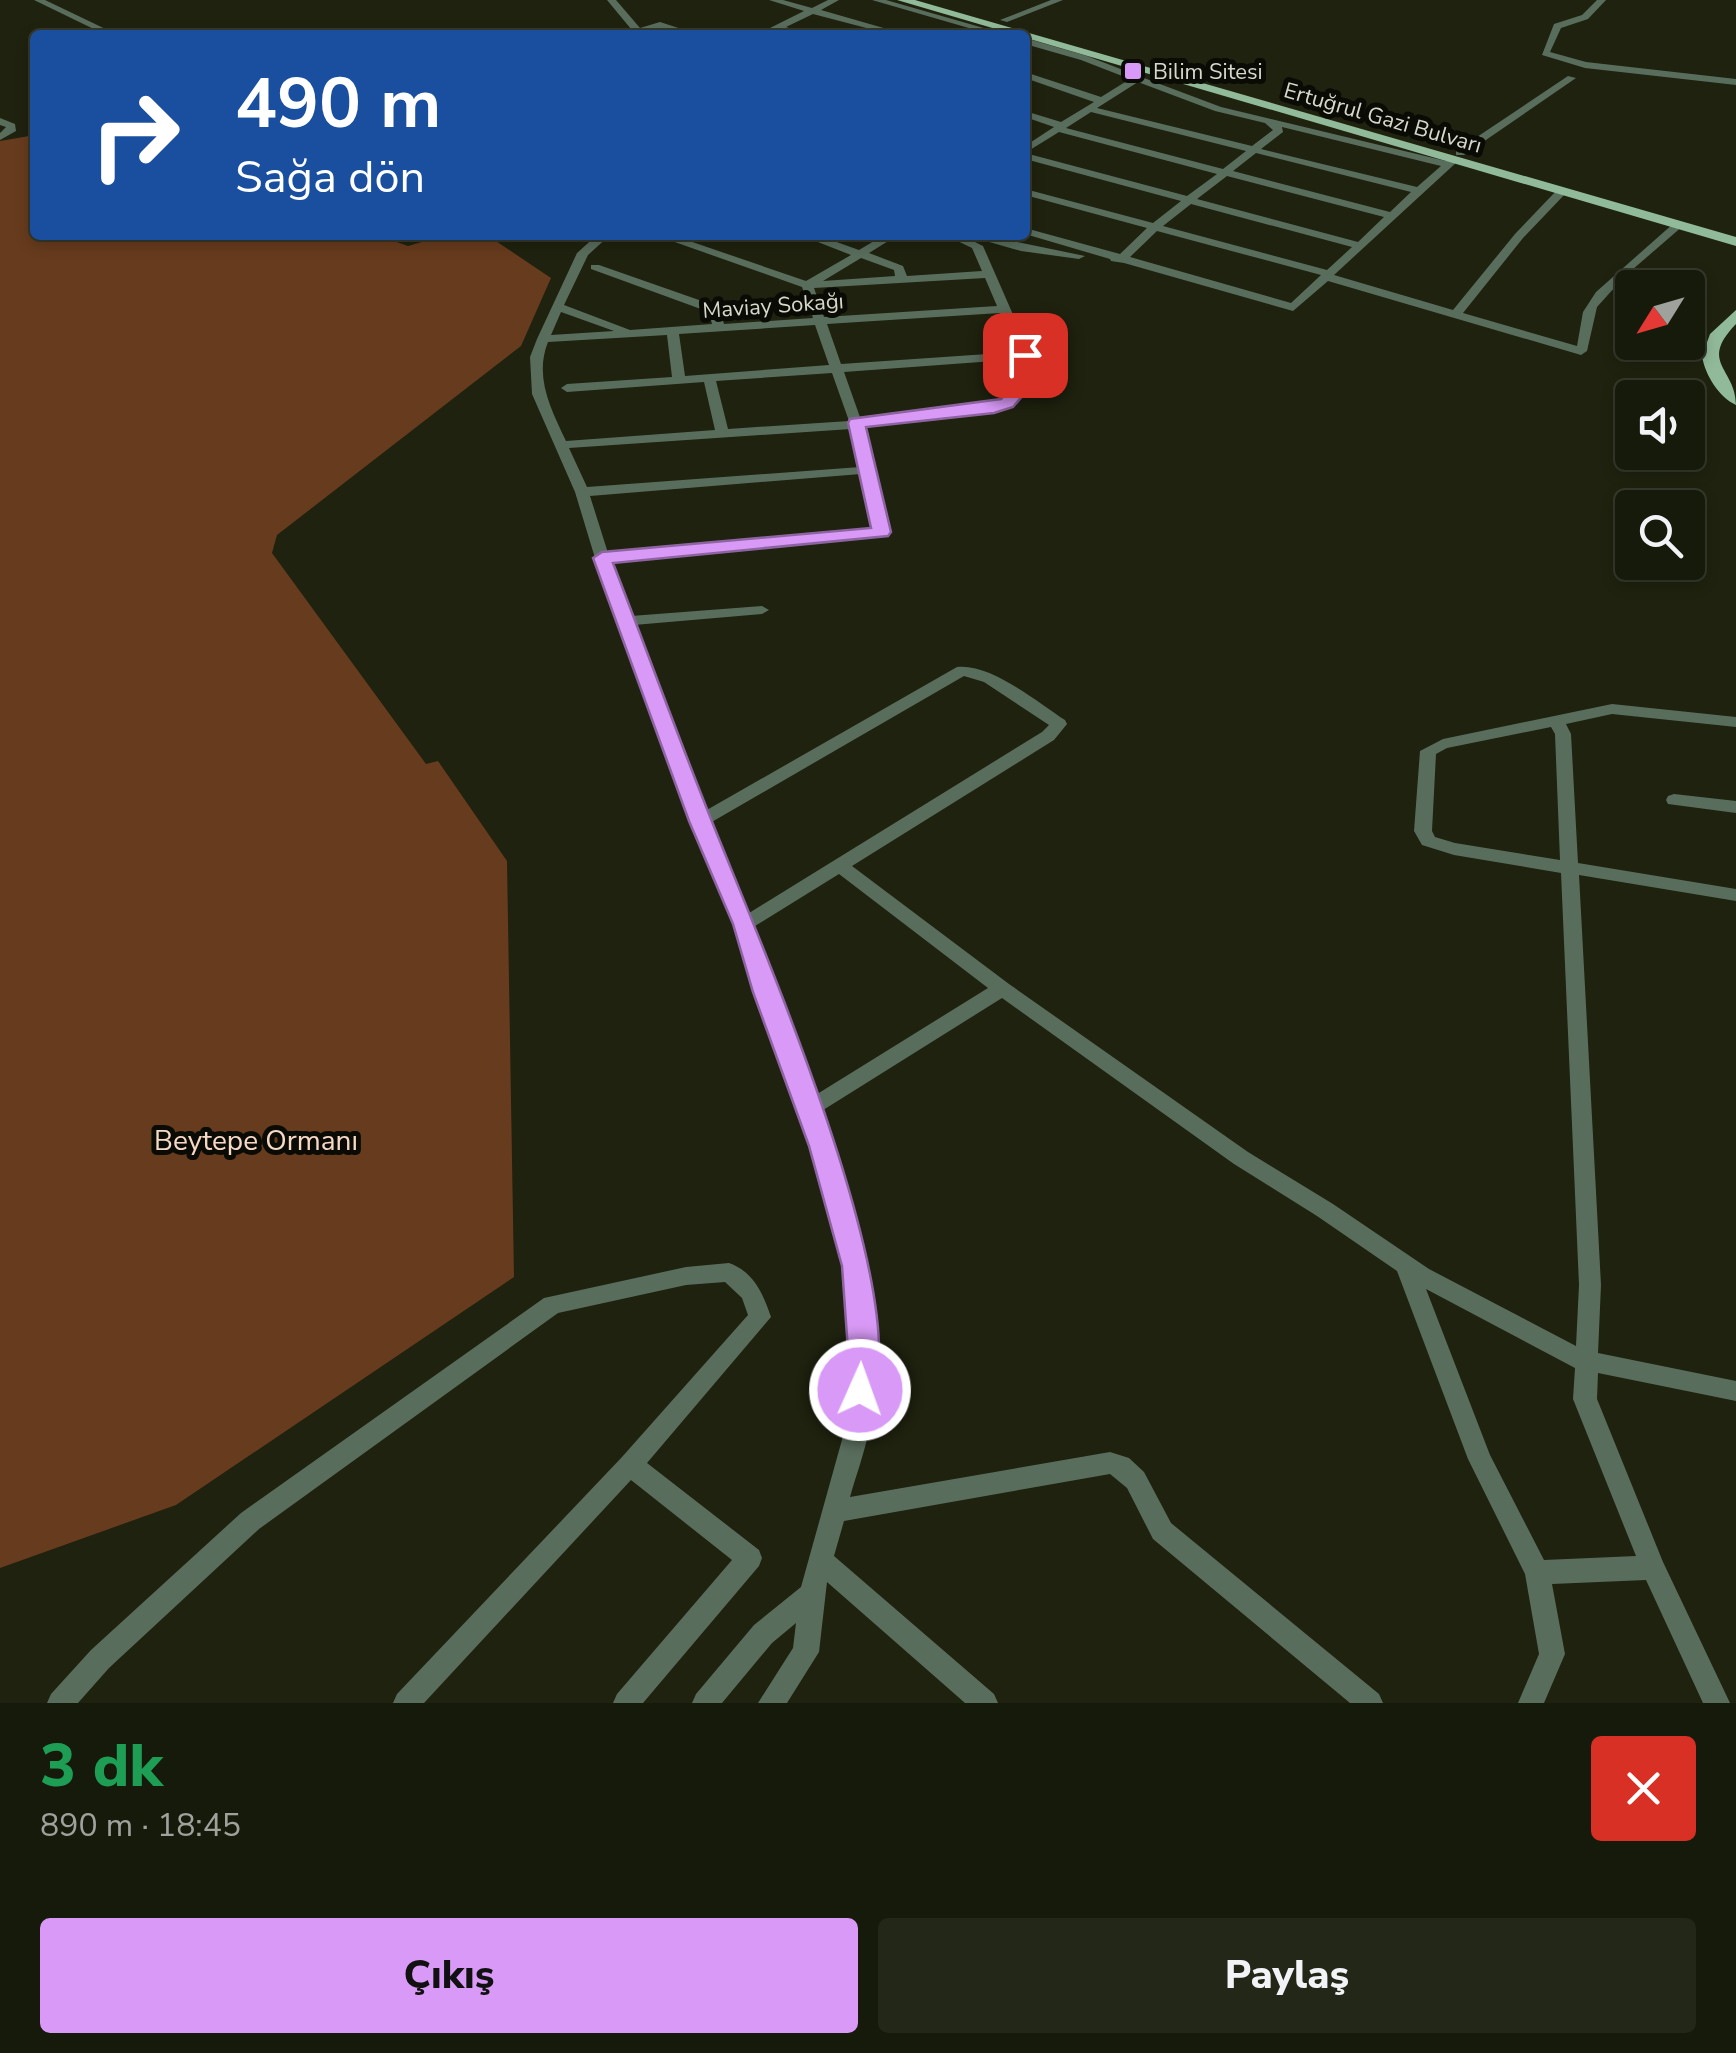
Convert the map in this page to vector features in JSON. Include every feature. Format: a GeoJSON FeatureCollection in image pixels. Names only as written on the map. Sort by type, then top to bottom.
{"type":"FeatureCollection","features":[{"type":"Feature","properties":{"kind":"main road","name":"Ertuğrul Gazi Bulvarı"},"geometry":{"type":"LineString","coordinates":[[904,0],[1002,30]]}},
{"type":"Feature","properties":{"kind":"main road","name":"Ertuğrul Gazi Bulvarı"},"geometry":{"type":"LineString","coordinates":[[929,0],[1004,28]]}},
{"type":"Feature","properties":{"kind":"main road","name":"Ertuğrul Gazi Bulvarı"},"geometry":{"type":"LineString","coordinates":[[1030,36],[1736,242]]}},
{"type":"Feature","properties":{"kind":"main road","name":"Ertuğrul Gazi Bulvarı"},"geometry":{"type":"LineString","coordinates":[[1030,39],[1138,72],[1166,74],[1453,159],[1736,233]]}},
{"type":"Feature","properties":{"kind":"main road"},"geometry":{"type":"LineString","coordinates":[[1736,314],[1711,339],[1707,356],[1736,400]]}},
{"type":"Feature","properties":{"kind":"street"},"geometry":{"type":"LineString","coordinates":[[38,0],[101,30]]}},
{"type":"Feature","properties":{"kind":"street"},"geometry":{"type":"LineString","coordinates":[[612,0],[638,30]]}},
{"type":"Feature","properties":{"kind":"street"},"geometry":{"type":"LineString","coordinates":[[773,0],[880,30]]}},
{"type":"Feature","properties":{"kind":"street"},"geometry":{"type":"LineString","coordinates":[[773,30],[836,0]]}},
{"type":"Feature","properties":{"kind":"street"},"geometry":{"type":"LineString","coordinates":[[876,0],[1004,28],[1060,0]]}},
{"type":"Feature","properties":{"kind":"street"},"geometry":{"type":"LineString","coordinates":[[1602,0],[1585,18],[1558,26],[1545,53],[1585,65],[1736,82]]}},
{"type":"Feature","properties":{"kind":"street"},"geometry":{"type":"LineString","coordinates":[[648,30],[660,25],[678,30]]}},
{"type":"Feature","properties":{"kind":"street"},"geometry":{"type":"LineString","coordinates":[[778,28],[785,30]]}},
{"type":"Feature","properties":{"kind":"street"},"geometry":{"type":"LineString","coordinates":[[1030,42],[1138,72],[1218,109],[1453,159]]}},
{"type":"Feature","properties":{"kind":"street"},"geometry":{"type":"LineString","coordinates":[[1030,149],[1138,72]]}},
{"type":"Feature","properties":{"kind":"street"},"geometry":{"type":"LineString","coordinates":[[1030,77],[1102,101]]}},
{"type":"Feature","properties":{"kind":"street"},"geometry":{"type":"LineString","coordinates":[[1030,233],[1293,307],[1453,159],[1571,78]]}},
{"type":"Feature","properties":{"kind":"street"},"geometry":{"type":"LineString","coordinates":[[1090,109],[1420,190]]}},
{"type":"Feature","properties":{"kind":"street"},"geometry":{"type":"LineString","coordinates":[[1030,116],[1060,128],[1392,216]]}},
{"type":"Feature","properties":{"kind":"street"},"geometry":{"type":"LineString","coordinates":[[0,120],[11,126],[6,134]]}},
{"type":"Feature","properties":{"kind":"street"},"geometry":{"type":"LineString","coordinates":[[1120,260],[1156,226],[1279,130],[1268,122]]}},
{"type":"Feature","properties":{"kind":"street"},"geometry":{"type":"LineString","coordinates":[[1030,154],[1361,246]]}},
{"type":"Feature","properties":{"kind":"street"},"geometry":{"type":"LineString","coordinates":[[1456,314],[1519,236],[1562,191]]}},
{"type":"Feature","properties":{"kind":"street"},"geometry":{"type":"LineString","coordinates":[[1030,193],[1156,226],[1580,351],[1584,324],[1593,305],[1678,225]]}},
{"type":"Feature","properties":{"kind":"street"},"geometry":{"type":"LineString","coordinates":[[598,240],[583,253],[536,356],[538,394],[582,492],[602,558],[700,821],[744,924],[809,1109],[856,1266],[863,1350],[857,1430],[811,1594],[806,1652],[771,1703]]}},
{"type":"Feature","properties":{"kind":"street"},"geometry":{"type":"LineString","coordinates":[[676,240],[807,285],[989,274]]}},
{"type":"Feature","properties":{"kind":"street"},"geometry":{"type":"LineString","coordinates":[[821,240],[898,268],[902,280]]}},
{"type":"Feature","properties":{"kind":"street"},"geometry":{"type":"LineString","coordinates":[[807,285],[883,240]]}},
{"type":"Feature","properties":{"kind":"street"},"geometry":{"type":"LineString","coordinates":[[562,445],[856,423],[969,412],[1007,403],[1033,374],[978,246],[963,240]]}},
{"type":"Feature","properties":{"kind":"street"},"geometry":{"type":"LineString","coordinates":[[991,240],[1021,248],[1120,260]]}},
{"type":"Feature","properties":{"kind":"street"},"geometry":{"type":"LineString","coordinates":[[594,267],[715,310],[719,329]]}},
{"type":"Feature","properties":{"kind":"street"},"geometry":{"type":"LineString","coordinates":[[602,558],[882,532],[856,423],[807,285]]}},
{"type":"Feature","properties":{"kind":"street"},"geometry":{"type":"LineString","coordinates":[[557,307],[634,334]]}},
{"type":"Feature","properties":{"kind":"street","name":"Maviay Sokağı"},"geometry":{"type":"LineString","coordinates":[[543,339],[1005,308]]}},
{"type":"Feature","properties":{"kind":"street"},"geometry":{"type":"LineString","coordinates":[[674,332],[679,380]]}},
{"type":"Feature","properties":{"kind":"street"},"geometry":{"type":"LineString","coordinates":[[567,388],[1025,355]]}},
{"type":"Feature","properties":{"kind":"street"},"geometry":{"type":"LineString","coordinates":[[709,378],[723,434]]}},
{"type":"Feature","properties":{"kind":"street"},"geometry":{"type":"LineString","coordinates":[[582,492],[867,470]]}},
{"type":"Feature","properties":{"kind":"street"},"geometry":{"type":"LineString","coordinates":[[626,621],[762,610]]}},
{"type":"Feature","properties":{"kind":"street"},"geometry":{"type":"LineString","coordinates":[[700,821],[963,670],[990,679],[1059,724],[1048,736],[744,924]]}},
{"type":"Feature","properties":{"kind":"street"},"geometry":{"type":"LineString","coordinates":[[1736,722],[1612,709],[1443,744],[1428,752],[1422,831],[1428,841],[1454,850],[1736,895]]}},
{"type":"Feature","properties":{"kind":"street"},"geometry":{"type":"LineString","coordinates":[[1556,721],[1563,734],[1590,1285],[1584,1362],[1586,1400],[1653,1568],[1717,1703]]}},
{"type":"Feature","properties":{"kind":"street"},"geometry":{"type":"LineString","coordinates":[[1674,800],[1736,807]]}},
{"type":"Feature","properties":{"kind":"street"},"geometry":{"type":"LineString","coordinates":[[842,866],[1002,989],[1241,1158],[1406,1266],[1584,1362],[1736,1391]]}},
{"type":"Feature","properties":{"kind":"street"},"geometry":{"type":"LineString","coordinates":[[809,1109],[1002,989]]}},
{"type":"Feature","properties":{"kind":"street"},"geometry":{"type":"LineString","coordinates":[[1406,1266],[1480,1459],[1536,1572],[1552,1654],[1530,1703]]}},
{"type":"Feature","properties":{"kind":"street"},"geometry":{"type":"LineString","coordinates":[[60,1703],[100,1659],[250,1521],[552,1305],[686,1276],[730,1272],[751,1292],[760,1318],[630,1465],[406,1703]]}},
{"type":"Feature","properties":{"kind":"street"},"geometry":{"type":"LineString","coordinates":[[834,1511],[1110,1463],[1122,1465],[1134,1475],[1149,1512],[1162,1531],[1370,1703]]}},
{"type":"Feature","properties":{"kind":"street"},"geometry":{"type":"LineString","coordinates":[[626,1703],[750,1558],[630,1465]]}},
{"type":"Feature","properties":{"kind":"street"},"geometry":{"type":"LineString","coordinates":[[820,1560],[985,1703]]}},
{"type":"Feature","properties":{"kind":"street"},"geometry":{"type":"LineString","coordinates":[[1536,1572],[1653,1568]]}},
{"type":"Feature","properties":{"kind":"street"},"geometry":{"type":"LineString","coordinates":[[706,1703],[763,1634],[811,1594]]}},
{"type":"Feature","properties":{"kind":"green space","name":"Beytepe Ormanı"},"geometry":{"type":"Polygon","coordinates":[[[30,136],[30,240],[391,240],[408,246],[429,240],[494,240],[551,278],[521,346],[277,535],[272,553],[426,764],[438,761],[507,861],[514,1277],[176,1505],[0,1568],[0,141],[30,136]]]}},
{"type":"Feature","properties":{"kind":"place","name":"Bilim Sitesi"},"geometry":{"type":"Point","coordinates":[1133,71]}},
{"type":"Feature","properties":{"kind":"route"},"geometry":{"type":"LineString","coordinates":[[860,1390],[863,1350],[856,1266],[823,1146],[765,992],[744,924],[700,821],[602,558],[882,532],[856,423],[988,409],[1007,403],[1033,374],[1025,355]]}}]}
